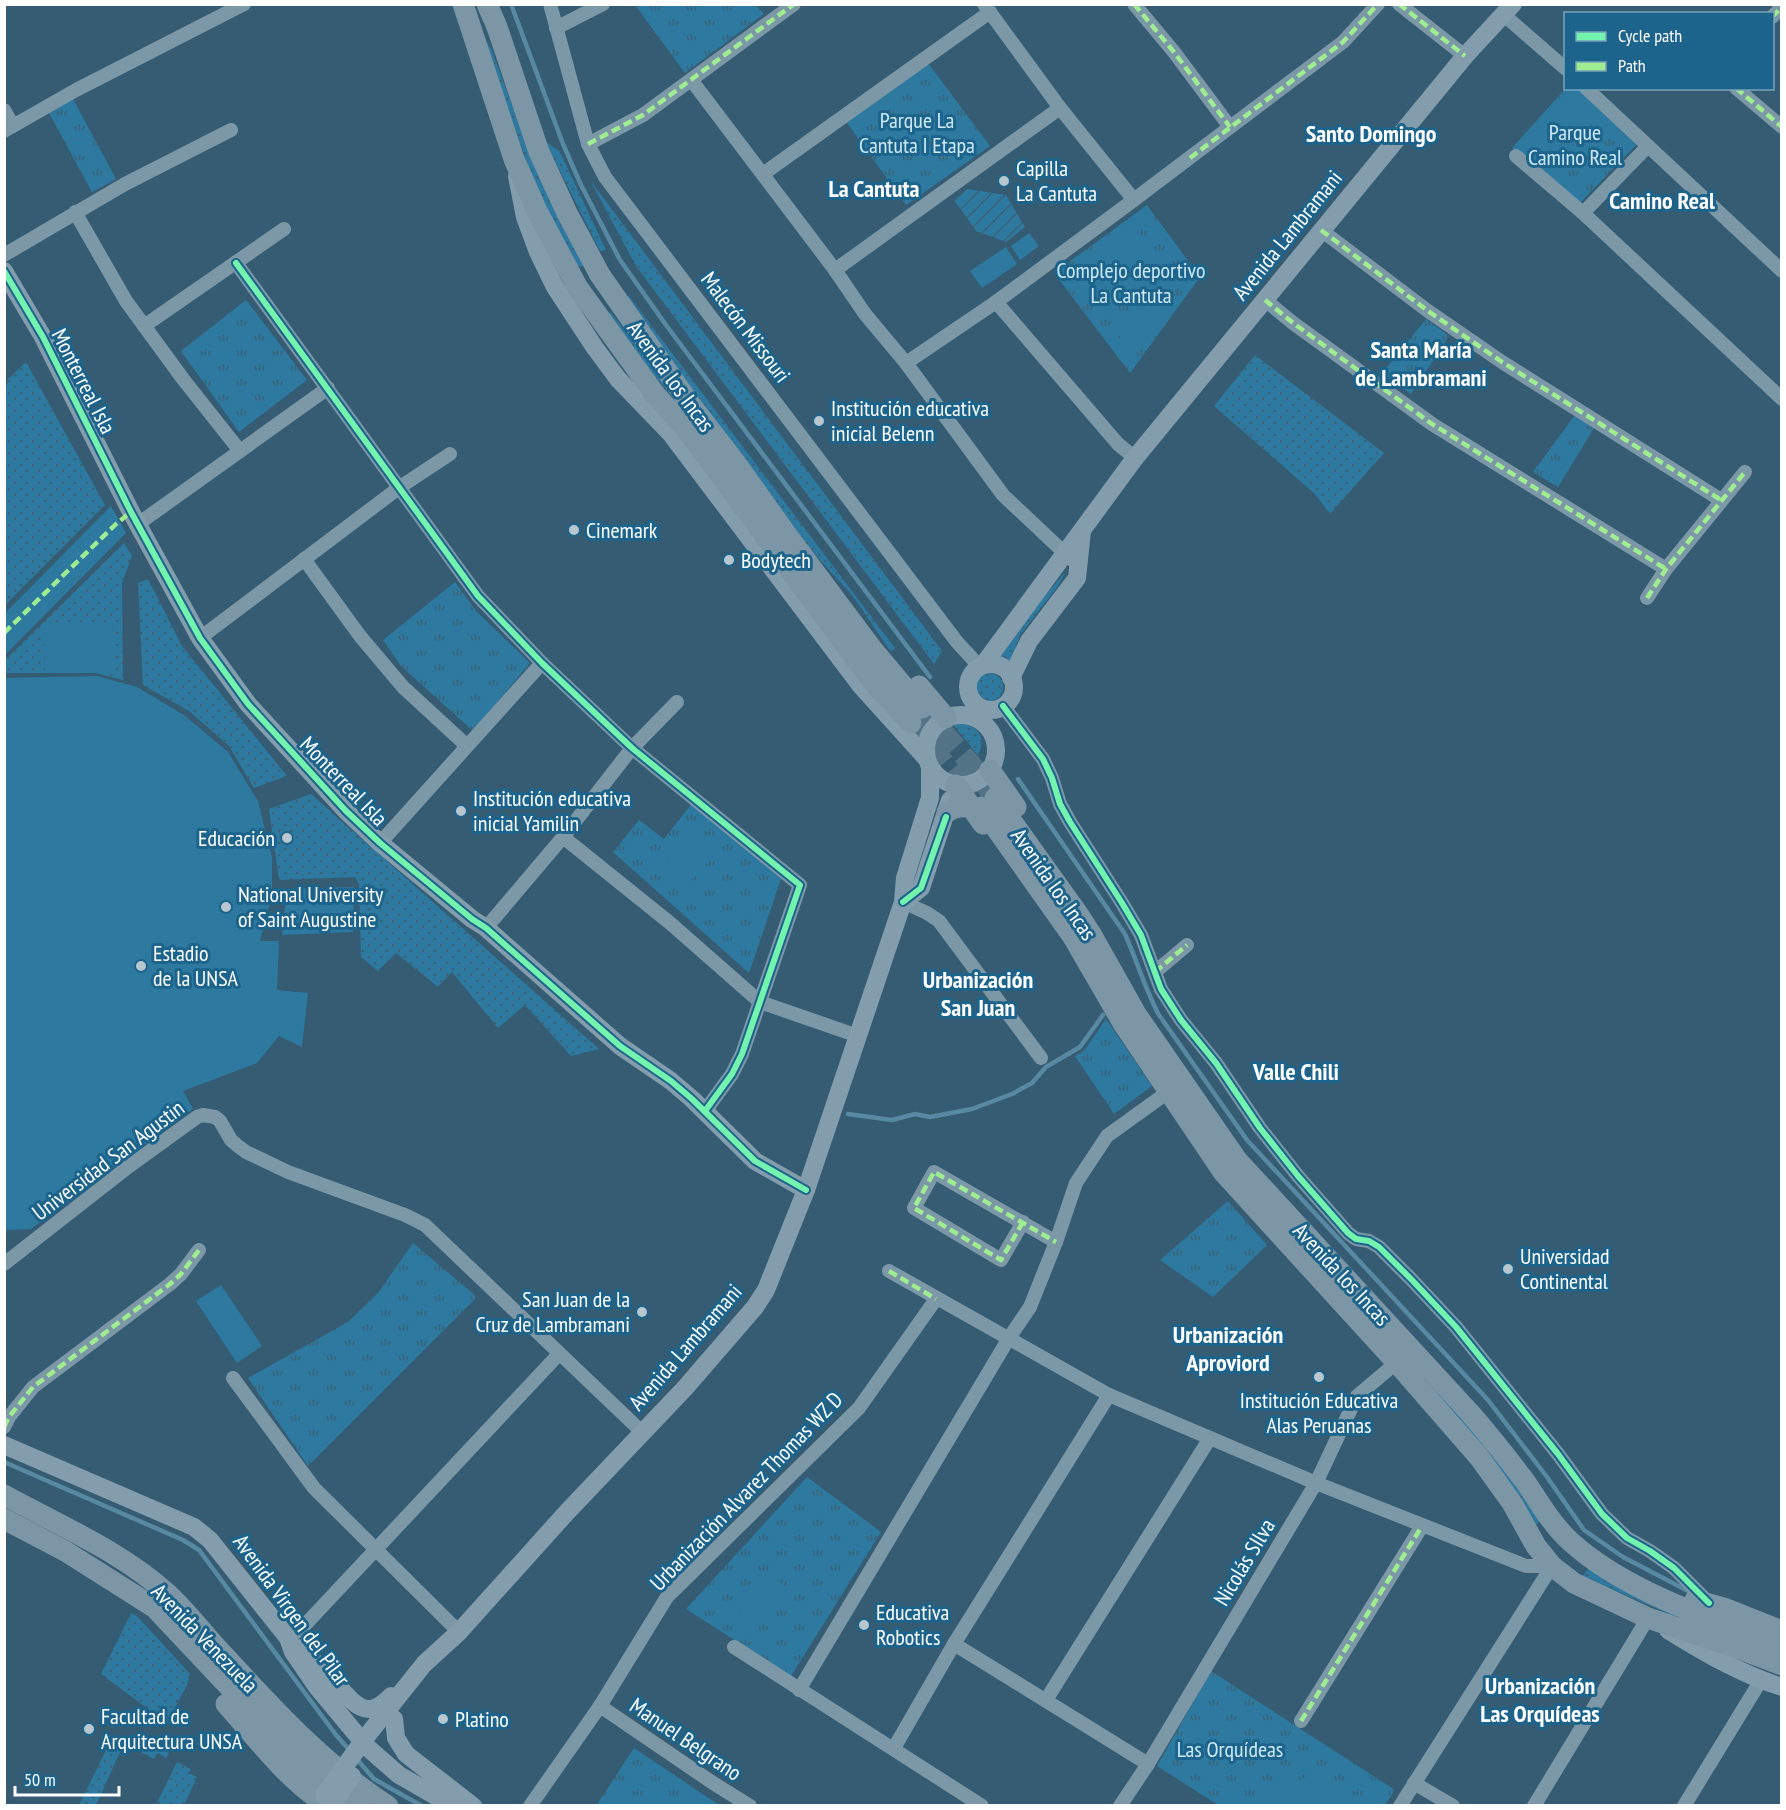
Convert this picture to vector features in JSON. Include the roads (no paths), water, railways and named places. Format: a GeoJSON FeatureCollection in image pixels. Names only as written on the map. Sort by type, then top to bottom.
{"type":"FeatureCollection","features":[{"type":"Feature","properties":{"kind":"main road","name":"Avenida los Incas"},"geometry":{"type":"LineString","coordinates":[[463,4],[514,159],[537,211],[578,288],[654,393],[687,430],[861,666],[880,690],[916,715],[873,650],[693,408],[600,275],[567,213],[539,152],[497,27],[487,4]]}},
{"type":"Feature","properties":{"kind":"main road","name":"Avenida Lambramani"},"geometry":{"type":"LineString","coordinates":[[947,717],[976,671],[1135,458],[1465,56],[1508,10]]}},
{"type":"Feature","properties":{"kind":"main road","name":"Avenida los Incas"},"geometry":{"type":"LineString","coordinates":[[514,159],[525,217],[538,252],[555,287],[579,325],[618,379],[671,434],[861,686],[928,763]]}},
{"type":"Feature","properties":{"kind":"main road","name":"Monterreal Isla"},"geometry":{"type":"LineString","coordinates":[[4,271],[43,337],[91,434],[200,638],[255,713],[346,811],[380,843],[486,928],[620,1046],[671,1081],[755,1161],[806,1190]]}},
{"type":"Feature","properties":{"kind":"main road"},"geometry":{"type":"LineString","coordinates":[[654,393],[671,434]]}},
{"type":"Feature","properties":{"kind":"main road"},"geometry":{"type":"LineString","coordinates":[[1011,678],[1029,640],[1077,578],[1083,529]]}},
{"type":"Feature","properties":{"kind":"main road"},"geometry":{"type":"LineString","coordinates":[[787,535],[838,589],[885,649],[947,717]]}},
{"type":"Feature","properties":{"kind":"main road"},"geometry":{"type":"LineString","coordinates":[[991,731],[1012,694],[1013,686],[1011,678],[1003,668],[996,665],[976,671],[968,686],[973,701],[985,709],[993,710],[1004,705]]}},
{"type":"Feature","properties":{"kind":"main road"},"geometry":{"type":"LineString","coordinates":[[968,715],[991,731],[996,751],[994,761],[990,770],[975,783],[955,785],[944,782],[936,776],[928,763],[925,748],[927,739],[938,723],[947,717],[968,715]]}},
{"type":"Feature","properties":{"kind":"main road","name":"Avenida Lambramani"},"geometry":{"type":"LineString","coordinates":[[370,1741],[394,1719],[459,1632],[568,1511],[685,1388],[755,1307],[766,1290],[806,1190],[903,902],[905,878],[930,798],[928,763]]}},
{"type":"Feature","properties":{"kind":"main road"},"geometry":{"type":"LineString","coordinates":[[990,770],[1087,906],[1111,946],[1130,1019]]}},
{"type":"Feature","properties":{"kind":"main road"},"geometry":{"type":"LineString","coordinates":[[955,785],[982,804],[1073,960],[1130,1019]]}},
{"type":"Feature","properties":{"kind":"main road","name":"Avenida Lambramani"},"geometry":{"type":"LineString","coordinates":[[903,902],[921,888],[955,785]]}},
{"type":"Feature","properties":{"kind":"main road","name":"Avenida los Incas"},"geometry":{"type":"LineString","coordinates":[[982,804],[1086,926],[1130,1019],[1175,1087],[1223,1172],[1294,1238],[1405,1356],[1496,1444],[1564,1534],[1590,1558],[1632,1583],[1665,1600],[1782,1647]]}},
{"type":"Feature","properties":{"kind":"main road"},"geometry":{"type":"LineString","coordinates":[[947,812],[962,806],[982,804]]}},
{"type":"Feature","properties":{"kind":"main road","name":"Avenida los Incas"},"geometry":{"type":"LineString","coordinates":[[1405,1356],[1451,1424],[1506,1494],[1536,1546],[1552,1566],[1574,1583],[1648,1618],[1712,1657],[1782,1688]]}},
{"type":"Feature","properties":{"kind":"main road","name":"Avenida Virgen del Pilar"},"geometry":{"type":"LineString","coordinates":[[4,1445],[194,1527],[217,1548],[288,1638],[293,1652],[317,1687],[367,1747],[399,1775],[453,1806]]}},
{"type":"Feature","properties":{"kind":"main road"},"geometry":{"type":"LineString","coordinates":[[1506,1494],[1523,1480]]}},
{"type":"Feature","properties":{"kind":"main road","name":"Avenida Venezuela"},"geometry":{"type":"LineString","coordinates":[[4,1495],[123,1559],[168,1594],[264,1699],[316,1751],[366,1792],[388,1806]]}},
{"type":"Feature","properties":{"kind":"main road","name":"Avenida Venezuela"},"geometry":{"type":"LineString","coordinates":[[4,1519],[65,1551],[155,1608],[252,1711],[305,1763],[359,1806]]}},
{"type":"Feature","properties":{"kind":"main road"},"geometry":{"type":"LineString","coordinates":[[1574,1583],[1572,1576],[1577,1563],[1590,1558]]}},
{"type":"Feature","properties":{"kind":"main road"},"geometry":{"type":"LineString","coordinates":[[1632,1583],[1724,1608],[1782,1631]]}},
{"type":"Feature","properties":{"kind":"main road"},"geometry":{"type":"LineString","coordinates":[[133,1593],[159,1629],[304,1789],[326,1802],[370,1741]]}},
{"type":"Feature","properties":{"kind":"main road","name":"Avenida los Incas"},"geometry":{"type":"LineString","coordinates":[[1648,1618],[1782,1665]]}},
{"type":"Feature","properties":{"kind":"main road","name":"Avenida Lambramani"},"geometry":{"type":"LineString","coordinates":[[370,1741],[424,1664],[459,1632]]}},
{"type":"Feature","properties":{"kind":"main road"},"geometry":{"type":"LineString","coordinates":[[288,1638],[300,1647],[351,1700],[366,1709],[383,1704],[424,1664]]}},
{"type":"Feature","properties":{"kind":"main road"},"geometry":{"type":"LineString","coordinates":[[394,1719],[396,1738],[405,1754],[473,1806]]}},
{"type":"Feature","properties":{"kind":"street"},"geometry":{"type":"LineString","coordinates":[[4,110],[9,128],[76,90],[244,4]]}},
{"type":"Feature","properties":{"kind":"street","name":"Malecón Missouri"},"geometry":{"type":"LineString","coordinates":[[550,4],[588,144],[605,177],[962,647],[976,671]]}},
{"type":"Feature","properties":{"kind":"street"},"geometry":{"type":"LineString","coordinates":[[556,28],[603,4]]}},
{"type":"Feature","properties":{"kind":"street"},"geometry":{"type":"LineString","coordinates":[[588,144],[643,115],[794,4]]}},
{"type":"Feature","properties":{"kind":"street"},"geometry":{"type":"LineString","coordinates":[[1134,4],[1174,52],[1230,127]]}},
{"type":"Feature","properties":{"kind":"street"},"geometry":{"type":"LineString","coordinates":[[906,363],[996,302],[1343,42],[1377,4]]}},
{"type":"Feature","properties":{"kind":"street"},"geometry":{"type":"LineString","coordinates":[[1399,4],[1465,56]]}},
{"type":"Feature","properties":{"kind":"street"},"geometry":{"type":"LineString","coordinates":[[763,174],[987,8],[1060,108],[1134,200]]}},
{"type":"Feature","properties":{"kind":"street"},"geometry":{"type":"LineString","coordinates":[[1508,10],[1564,67]]}},
{"type":"Feature","properties":{"kind":"street"},"geometry":{"type":"LineString","coordinates":[[692,81],[1003,495],[1079,566]]}},
{"type":"Feature","properties":{"kind":"street"},"geometry":{"type":"LineString","coordinates":[[1588,90],[1782,271]]}},
{"type":"Feature","properties":{"kind":"street"},"geometry":{"type":"LineString","coordinates":[[1738,90],[1782,127]]}},
{"type":"Feature","properties":{"kind":"street"},"geometry":{"type":"LineString","coordinates":[[835,270],[1060,108]]}},
{"type":"Feature","properties":{"kind":"street"},"geometry":{"type":"LineString","coordinates":[[4,255],[125,184],[231,130]]}},
{"type":"Feature","properties":{"kind":"street"},"geometry":{"type":"LineString","coordinates":[[1583,213],[1648,146]]}},
{"type":"Feature","properties":{"kind":"street"},"geometry":{"type":"LineString","coordinates":[[1516,156],[1583,213],[1782,399]]}},
{"type":"Feature","properties":{"kind":"street"},"geometry":{"type":"LineString","coordinates":[[75,212],[120,291],[144,326],[240,451]]}},
{"type":"Feature","properties":{"kind":"street"},"geometry":{"type":"LineString","coordinates":[[144,326],[284,229]]}},
{"type":"Feature","properties":{"kind":"street"},"geometry":{"type":"LineString","coordinates":[[1321,230],[1428,311],[1502,362],[1721,500]]}},
{"type":"Feature","properties":{"kind":"street"},"geometry":{"type":"LineString","coordinates":[[236,263],[478,596],[542,663],[632,748],[800,885],[742,1054],[732,1074],[705,1111]]}},
{"type":"Feature","properties":{"kind":"street"},"geometry":{"type":"LineString","coordinates":[[1264,300],[1432,424],[1666,568]]}},
{"type":"Feature","properties":{"kind":"street"},"geometry":{"type":"LineString","coordinates":[[996,302],[1118,444],[1135,458]]}},
{"type":"Feature","properties":{"kind":"street"},"geometry":{"type":"LineString","coordinates":[[138,524],[328,388]]}},
{"type":"Feature","properties":{"kind":"street"},"geometry":{"type":"LineString","coordinates":[[200,638],[400,487],[450,454]]}},
{"type":"Feature","properties":{"kind":"street"},"geometry":{"type":"LineString","coordinates":[[1647,598],[1666,568],[1745,472]]}},
{"type":"Feature","properties":{"kind":"street"},"geometry":{"type":"LineString","coordinates":[[304,559],[360,636],[403,687],[466,746]]}},
{"type":"Feature","properties":{"kind":"street"},"geometry":{"type":"LineString","coordinates":[[380,843],[542,663]]}},
{"type":"Feature","properties":{"kind":"street"},"geometry":{"type":"LineString","coordinates":[[486,928],[563,837],[632,748],[677,702]]}},
{"type":"Feature","properties":{"kind":"street"},"geometry":{"type":"LineString","coordinates":[[1004,705],[1043,759],[1060,804],[1070,822],[1141,935],[1161,989],[1260,1128],[1341,1225],[1356,1239],[1369,1241],[1378,1247],[1456,1328],[1558,1454],[1602,1514],[1627,1538],[1674,1568],[1709,1604]]}},
{"type":"Feature","properties":{"kind":"street"},"geometry":{"type":"LineString","coordinates":[[563,837],[670,923],[760,1002],[858,1036]]}},
{"type":"Feature","properties":{"kind":"street"},"geometry":{"type":"LineString","coordinates":[[903,902],[939,921],[1041,1058]]}},
{"type":"Feature","properties":{"kind":"street"},"geometry":{"type":"LineString","coordinates":[[1155,972],[1187,945]]}},
{"type":"Feature","properties":{"kind":"street"},"geometry":{"type":"LineString","coordinates":[[800,1690],[1009,1338],[1030,1307],[1076,1183],[1107,1136],[1175,1087]]}},
{"type":"Feature","properties":{"kind":"street","name":"Universidad San Agustin"},"geometry":{"type":"LineString","coordinates":[[4,1264],[128,1167],[196,1117],[203,1115],[215,1117],[220,1121],[231,1140],[246,1152],[288,1172],[405,1215],[425,1225],[559,1354]]}},
{"type":"Feature","properties":{"kind":"street"},"geometry":{"type":"LineString","coordinates":[[1023,1222],[1001,1260],[914,1208],[934,1172],[1023,1222],[1056,1242]]}},
{"type":"Feature","properties":{"kind":"street"},"geometry":{"type":"LineString","coordinates":[[4,1427],[9,1417],[33,1387],[170,1284],[181,1274],[199,1250]]}},
{"type":"Feature","properties":{"kind":"street"},"geometry":{"type":"LineString","coordinates":[[890,1271],[1109,1395],[1422,1526],[1526,1566],[1552,1566]]}},
{"type":"Feature","properties":{"kind":"street","name":"Urbanización Alvarez Thomas WZ D"},"geometry":{"type":"LineString","coordinates":[[530,1806],[600,1706],[667,1598],[859,1408],[936,1299]]}},
{"type":"Feature","properties":{"kind":"street"},"geometry":{"type":"LineString","coordinates":[[288,1638],[303,1627],[559,1354],[642,1432]]}},
{"type":"Feature","properties":{"kind":"street","name":"Nicolás SIlva"},"geometry":{"type":"LineString","coordinates":[[1120,1806],[1148,1764],[1316,1483],[1357,1396],[1405,1356]]}},
{"type":"Feature","properties":{"kind":"street"},"geometry":{"type":"LineString","coordinates":[[233,1378],[305,1479],[459,1632]]}},
{"type":"Feature","properties":{"kind":"street"},"geometry":{"type":"LineString","coordinates":[[894,1748],[954,1644],[1109,1395]]}},
{"type":"Feature","properties":{"kind":"street"},"geometry":{"type":"LineString","coordinates":[[1046,1700],[1210,1438]]}},
{"type":"Feature","properties":{"kind":"street"},"geometry":{"type":"LineString","coordinates":[[1301,1721],[1422,1526]]}},
{"type":"Feature","properties":{"kind":"street"},"geometry":{"type":"LineString","coordinates":[[1400,1806],[1552,1566]]}},
{"type":"Feature","properties":{"kind":"street"},"geometry":{"type":"LineString","coordinates":[[1534,1806],[1648,1618]]}},
{"type":"Feature","properties":{"kind":"street"},"geometry":{"type":"LineString","coordinates":[[954,1644],[1148,1764]]}},
{"type":"Feature","properties":{"kind":"street"},"geometry":{"type":"LineString","coordinates":[[734,1647],[982,1806]]}},
{"type":"Feature","properties":{"kind":"street"},"geometry":{"type":"LineString","coordinates":[[1684,1806],[1761,1680]]}},
{"type":"Feature","properties":{"kind":"street","name":"Manuel Belgrano"},"geometry":{"type":"LineString","coordinates":[[600,1706],[712,1783],[750,1806]]}},
{"type":"Feature","properties":{"kind":"street"},"geometry":{"type":"LineString","coordinates":[[1414,1783],[1453,1806]]}},
{"type":"Feature","properties":{"kind":"waterway"},"geometry":{"type":"LineString","coordinates":[[511,4],[563,144],[581,185],[620,260],[666,325],[930,677]]}},
{"type":"Feature","properties":{"kind":"waterway"},"geometry":{"type":"LineString","coordinates":[[1018,779],[1125,934],[1159,1015],[1247,1140],[1488,1400],[1584,1530],[1623,1557],[1690,1592]]}},
{"type":"Feature","properties":{"kind":"waterway"},"geometry":{"type":"LineString","coordinates":[[848,1114],[892,1120],[915,1114],[930,1117],[972,1109],[1012,1094],[1032,1083],[1046,1067],[1080,1047],[1103,1015]]}},
{"type":"Feature","properties":{"kind":"waterway"},"geometry":{"type":"LineString","coordinates":[[4,1462],[183,1540],[199,1550],[350,1751]]}},
{"type":"Feature","properties":{"kind":"waterway"},"geometry":{"type":"LineString","coordinates":[[355,1757],[374,1779],[422,1806]]}},
{"type":"Feature","properties":{"kind":"tunnel"},"geometry":{"type":"LineString","coordinates":[[922,708],[970,763],[995,798]]}},
{"type":"Feature","properties":{"kind":"tunnel"},"geometry":{"type":"LineString","coordinates":[[911,723],[972,796]]}},
{"type":"Feature","properties":{"kind":"place","name":"Capilla La Cantuta"},"geometry":{"type":"Point","coordinates":[1004,181]}},
{"type":"Feature","properties":{"kind":"place","name":"Institución educativa inicial Belenn"},"geometry":{"type":"Point","coordinates":[819,421]}},
{"type":"Feature","properties":{"kind":"place","name":"Cinemark"},"geometry":{"type":"Point","coordinates":[574,530]}},
{"type":"Feature","properties":{"kind":"place","name":"Bodytech"},"geometry":{"type":"Point","coordinates":[729,560]}},
{"type":"Feature","properties":{"kind":"place","name":"Institución educativa inicial Yamilin"},"geometry":{"type":"Point","coordinates":[461,811]}},
{"type":"Feature","properties":{"kind":"place","name":"Educación"},"geometry":{"type":"Point","coordinates":[287,838]}},
{"type":"Feature","properties":{"kind":"place","name":"National University of Saint Augustine"},"geometry":{"type":"Point","coordinates":[226,907]}},
{"type":"Feature","properties":{"kind":"place","name":"Estadio de la UNSA"},"geometry":{"type":"Point","coordinates":[141,966]}},
{"type":"Feature","properties":{"kind":"place","name":"Universidad Continental"},"geometry":{"type":"Point","coordinates":[1508,1269]}},
{"type":"Feature","properties":{"kind":"place","name":"San Juan de la Cruz de Lambramani"},"geometry":{"type":"Point","coordinates":[642,1312]}},
{"type":"Feature","properties":{"kind":"place","name":"Institución Educativa Alas Peruanas"},"geometry":{"type":"Point","coordinates":[1319,1377]}},
{"type":"Feature","properties":{"kind":"place","name":"Educativa Robotics"},"geometry":{"type":"Point","coordinates":[864,1625]}},
{"type":"Feature","properties":{"kind":"place","name":"Platino"},"geometry":{"type":"Point","coordinates":[443,1719]}},
{"type":"Feature","properties":{"kind":"place","name":"Facultad de Arquitectura UNSA"},"geometry":{"type":"Point","coordinates":[89,1729]}},
{"type":"Feature","properties":{"kind":"district","name":"Santo Domingo"},"geometry":{"type":"Point","coordinates":[1371,133]}},
{"type":"Feature","properties":{"kind":"district","name":"La Cantuta"},"geometry":{"type":"Point","coordinates":[874,188]}},
{"type":"Feature","properties":{"kind":"district","name":"Camino Real"},"geometry":{"type":"Point","coordinates":[1662,200]}},
{"type":"Feature","properties":{"kind":"district","name":"Santa María de Lambramani"},"geometry":{"type":"Point","coordinates":[1421,363]}},
{"type":"Feature","properties":{"kind":"district","name":"Urbanización San Juan"},"geometry":{"type":"Point","coordinates":[978,993]}},
{"type":"Feature","properties":{"kind":"district","name":"Valle Chili"},"geometry":{"type":"Point","coordinates":[1296,1071]}},
{"type":"Feature","properties":{"kind":"district","name":"Urbanización Aproviord"},"geometry":{"type":"Point","coordinates":[1228,1348]}},
{"type":"Feature","properties":{"kind":"district","name":"Urbanización Las Orquídeas"},"geometry":{"type":"Point","coordinates":[1540,1699]}},
{"type":"Feature","properties":{"kind":"park label","name":"Parque La Cantuta I Etapa"},"geometry":{"type":"Point","coordinates":[917,132]}},
{"type":"Feature","properties":{"kind":"park label","name":"Parque Camino Real"},"geometry":{"type":"Point","coordinates":[1575,144]}},
{"type":"Feature","properties":{"kind":"park label","name":"Complejo deportivo La Cantuta"},"geometry":{"type":"Point","coordinates":[1131,282]}},
{"type":"Feature","properties":{"kind":"park label","name":"Las Orquídeas"},"geometry":{"type":"Point","coordinates":[1230,1749]}}]}
